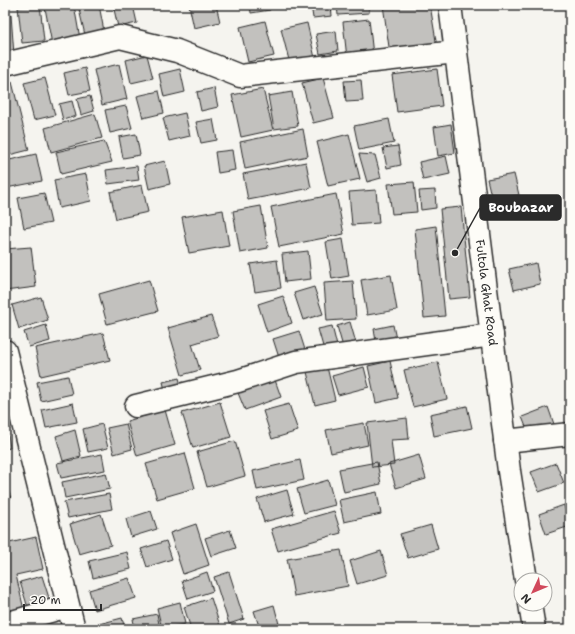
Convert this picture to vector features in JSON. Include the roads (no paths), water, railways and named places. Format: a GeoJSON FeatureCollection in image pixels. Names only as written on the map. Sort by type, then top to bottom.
{"type":"FeatureCollection","features":[{"type":"Feature","properties":{"kind":"street","name":"Fultola Ghat Road"},"geometry":{"type":"LineString","coordinates":[[450,5],[492,336],[525,572]]}},
{"type":"Feature","properties":{"kind":"street"},"geometry":{"type":"LineString","coordinates":[[5,64],[120,37],[177,51],[240,76],[456,52]]}},
{"type":"Feature","properties":{"kind":"street"},"geometry":{"type":"LineString","coordinates":[[136,406],[238,381],[296,362],[492,336]]}},
{"type":"Feature","properties":{"kind":"street"},"geometry":{"type":"LineString","coordinates":[[5,351],[74,629]]}},
{"type":"Feature","properties":{"kind":"street"},"geometry":{"type":"LineString","coordinates":[[506,441],[570,434]]}},
{"type":"Feature","properties":{"kind":"street"},"geometry":{"type":"LineString","coordinates":[[5,624],[68,606]]}},
{"type":"Feature","properties":{"kind":"street"},"geometry":{"type":"LineString","coordinates":[[531,612],[534,629]]}},
{"type":"Feature","properties":{"kind":"place","name":"Boubazar"},"geometry":{"type":"Point","coordinates":[455,253]}}]}
